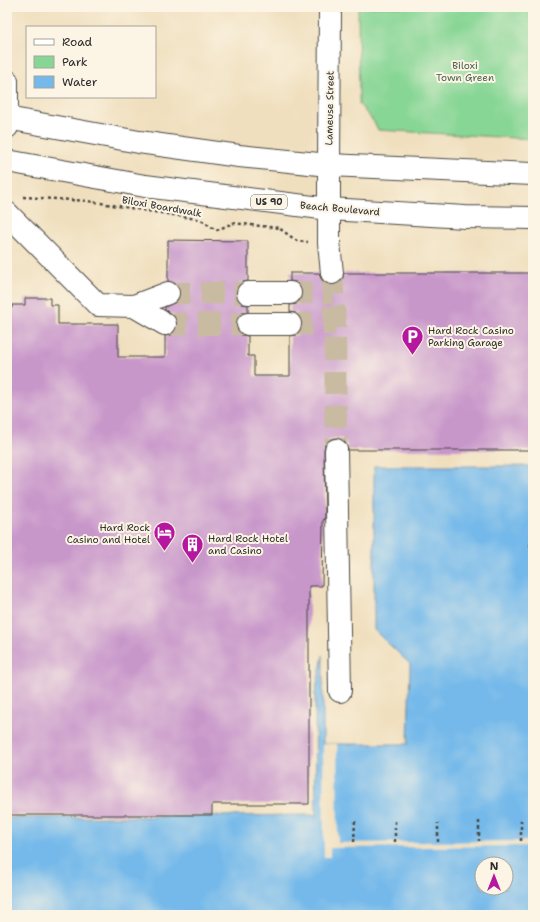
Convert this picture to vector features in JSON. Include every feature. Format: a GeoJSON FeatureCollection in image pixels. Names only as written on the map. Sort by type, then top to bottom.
{"type":"FeatureCollection","features":[{"type":"Feature","properties":{"kind":"main road","name":"Lameuse Street"},"geometry":{"type":"LineString","coordinates":[[330,7],[328,165],[332,273]]}},
{"type":"Feature","properties":{"kind":"main road"},"geometry":{"type":"LineString","coordinates":[[7,82],[7,126]]}},
{"type":"Feature","properties":{"kind":"main road"},"geometry":{"type":"LineString","coordinates":[[7,118],[162,145],[239,156],[328,165],[533,174]]}},
{"type":"Feature","properties":{"kind":"main road","name":"Beach Boulevard"},"geometry":{"type":"LineString","coordinates":[[7,161],[145,186],[329,209],[465,217],[533,218]]}},
{"type":"Feature","properties":{"kind":"main road"},"geometry":{"type":"LineString","coordinates":[[7,213],[98,305],[134,306],[168,293]]}},
{"type":"Feature","properties":{"kind":"main road"},"geometry":{"type":"LineString","coordinates":[[248,292],[290,292]]}},
{"type":"Feature","properties":{"kind":"main road"},"geometry":{"type":"LineString","coordinates":[[134,306],[165,324]]}},
{"type":"Feature","properties":{"kind":"main road"},"geometry":{"type":"LineString","coordinates":[[248,324],[290,324]]}},
{"type":"Feature","properties":{"kind":"main road"},"geometry":{"type":"LineString","coordinates":[[336,450],[340,691]]}},
{"type":"Feature","properties":{"kind":"path","name":"Biloxi Boardwalk"},"geometry":{"type":"LineString","coordinates":[[22,197],[88,201],[197,219],[205,222],[217,230],[233,223],[279,228],[298,241],[330,243]]}},
{"type":"Feature","properties":{"kind":"path"},"geometry":{"type":"LineString","coordinates":[[521,820],[521,841]]}},
{"type":"Feature","properties":{"kind":"path"},"geometry":{"type":"LineString","coordinates":[[354,842],[355,821]]}},
{"type":"Feature","properties":{"kind":"path"},"geometry":{"type":"LineString","coordinates":[[395,821],[395,842]]}},
{"type":"Feature","properties":{"kind":"path"},"geometry":{"type":"LineString","coordinates":[[479,822],[479,841]]}},
{"type":"Feature","properties":{"kind":"path"},"geometry":{"type":"LineString","coordinates":[[438,823],[438,842]]}},
{"type":"Feature","properties":{"kind":"green space","name":"Biloxi Town Green"},"geometry":{"type":"Polygon","coordinates":[[[358,7],[533,7],[533,139],[378,130],[374,122],[359,104],[358,7]]]}},
{"type":"Feature","properties":{"kind":"water"},"geometry":{"type":"Polygon","coordinates":[[[374,466],[533,466],[533,915],[7,915],[7,818],[316,815],[315,694],[323,655],[323,744],[408,744],[410,664],[374,630],[374,466]]]}},
{"type":"Feature","properties":{"kind":"pier"},"geometry":{"type":"Polygon","coordinates":[[[323,744],[337,744],[338,843],[533,841],[533,846],[330,848],[330,857],[324,857],[323,744]]]}},
{"type":"Feature","properties":{"kind":"building","name":"Hard Rock Casino and Hotel"},"geometry":{"type":"Polygon","coordinates":[[[168,240],[248,241],[248,281],[242,282],[237,286],[236,293],[237,300],[242,304],[248,305],[248,312],[242,313],[237,317],[236,324],[237,330],[241,335],[248,336],[248,356],[254,356],[254,376],[290,376],[290,336],[297,335],[301,330],[302,324],[301,317],[296,313],[290,312],[290,305],[297,304],[301,299],[302,293],[301,286],[296,282],[290,281],[290,273],[319,273],[322,281],[327,285],[333,285],[340,283],[344,273],[533,273],[533,450],[348,450],[346,443],[342,439],[336,438],[330,439],[325,444],[325,519],[323,520],[322,586],[309,586],[309,804],[212,804],[212,815],[7,815],[7,308],[12,308],[12,305],[25,305],[25,298],[50,298],[50,305],[58,305],[58,324],[118,324],[118,357],[165,357],[165,336],[172,335],[176,330],[177,324],[176,317],[165,310],[165,307],[177,301],[180,295],[180,289],[176,284],[168,281],[168,240]]]}},
{"type":"Feature","properties":{"kind":"tunnel"},"geometry":{"type":"LineString","coordinates":[[332,273],[335,324],[336,450]]}},
{"type":"Feature","properties":{"kind":"tunnel"},"geometry":{"type":"LineString","coordinates":[[290,293],[333,292]]}},
{"type":"Feature","properties":{"kind":"tunnel"},"geometry":{"type":"LineString","coordinates":[[168,293],[248,293]]}},
{"type":"Feature","properties":{"kind":"tunnel"},"geometry":{"type":"LineString","coordinates":[[165,324],[248,324]]}},
{"type":"Feature","properties":{"kind":"tunnel"},"geometry":{"type":"LineString","coordinates":[[290,324],[335,324]]}},
{"type":"Feature","properties":{"kind":"place","name":"Hard Rock Casino Parking Garage"},"geometry":{"type":"Point","coordinates":[412,356]}},
{"type":"Feature","properties":{"kind":"place","name":"Hard Rock Casino and Hotel"},"geometry":{"type":"Point","coordinates":[165,552]}},
{"type":"Feature","properties":{"kind":"place","name":"Hard Rock Hotel and Casino"},"geometry":{"type":"Point","coordinates":[193,564]}}]}
